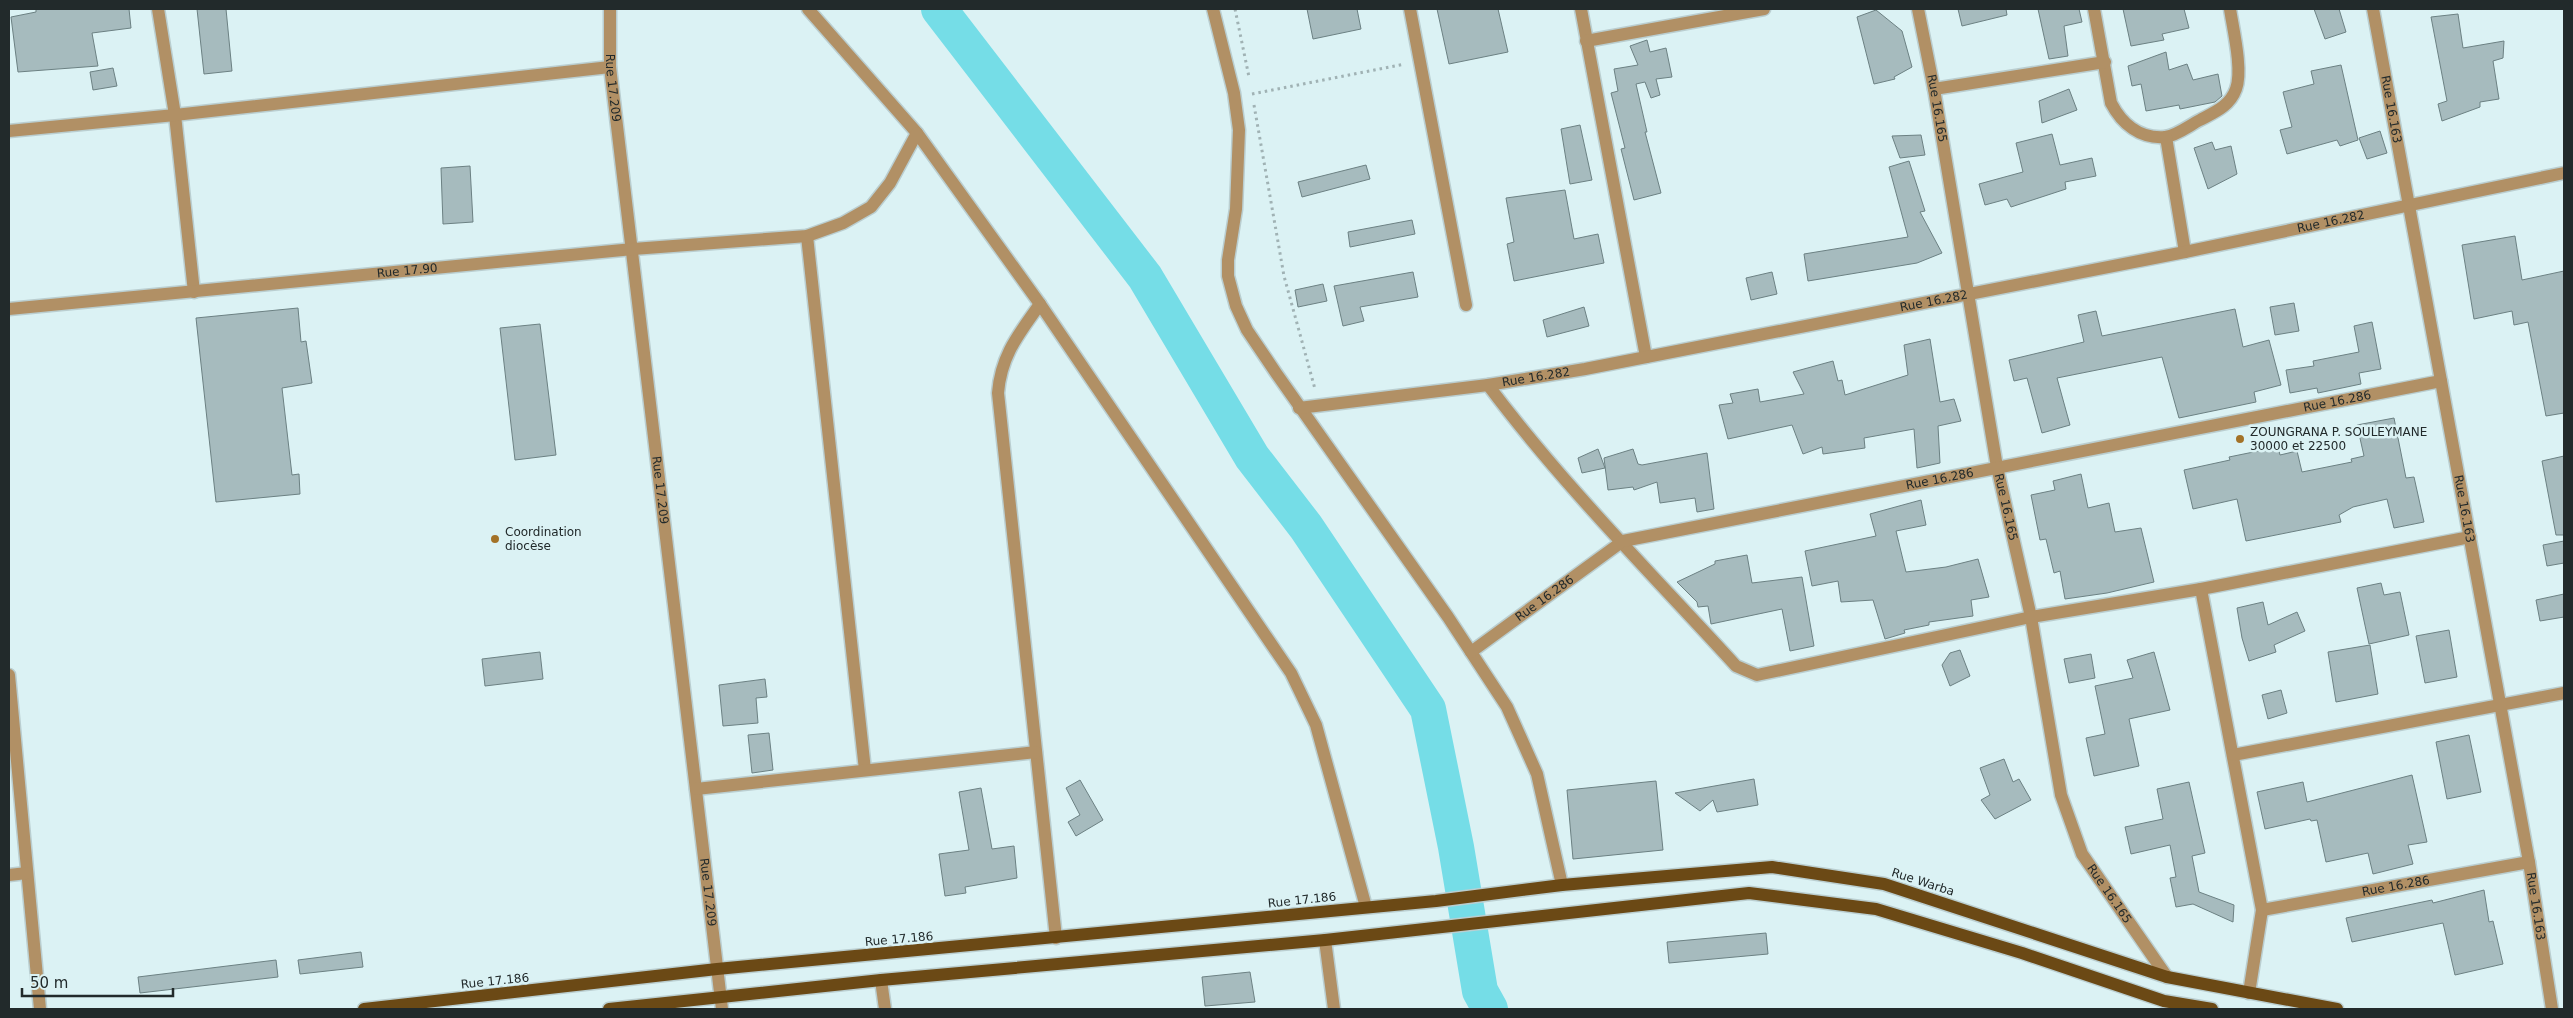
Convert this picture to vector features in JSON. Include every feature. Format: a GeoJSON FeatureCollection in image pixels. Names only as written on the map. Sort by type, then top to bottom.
{"type":"FeatureCollection","features":[{"type":"Feature","properties":{"kind":"main road","name":"Rue Warba"},"geometry":{"type":"LineString","coordinates":[[1436,901],[1562,885],[1772,867],[1884,884],[2168,977],[2337,1009]]}},
{"type":"Feature","properties":{"kind":"main road"},"geometry":{"type":"LineString","coordinates":[[609,1009],[721,1004],[881,980],[1325,940],[1749,893],[1876,909],[2022,953],[2164,1001],[2212,1009]]}},
{"type":"Feature","properties":{"kind":"main road","name":"Rue 17.186"},"geometry":{"type":"LineString","coordinates":[[364,1009],[717,969],[1436,901]]}},
{"type":"Feature","properties":{"kind":"street"},"geometry":{"type":"LineString","coordinates":[[158,9],[174,116],[194,292]]}},
{"type":"Feature","properties":{"kind":"street","name":"Rue 17.209"},"geometry":{"type":"LineString","coordinates":[[610,9],[610,67],[721,1004]]}},
{"type":"Feature","properties":{"kind":"street"},"geometry":{"type":"LineString","coordinates":[[808,9],[917,133],[1040,304],[1291,673],[1316,725],[1366,907]]}},
{"type":"Feature","properties":{"kind":"street"},"geometry":{"type":"LineString","coordinates":[[1213,9],[1234,93],[1239,130],[1239,168],[1228,276],[1236,306],[1247,330],[1299,408],[1471,652],[1507,707],[1537,774],[1562,885]]}},
{"type":"Feature","properties":{"kind":"street"},"geometry":{"type":"LineString","coordinates":[[1410,9],[1466,305]]}},
{"type":"Feature","properties":{"kind":"street"},"geometry":{"type":"LineString","coordinates":[[1581,9],[1646,357]]}},
{"type":"Feature","properties":{"kind":"street"},"geometry":{"type":"LineString","coordinates":[[1586,41],[1764,9]]}},
{"type":"Feature","properties":{"kind":"street","name":"Rue 16.165"},"geometry":{"type":"LineString","coordinates":[[1918,9],[1934,89],[1996,467],[2031,617],[2061,795],[2070,826],[2082,854],[2168,977]]}},
{"type":"Feature","properties":{"kind":"street"},"geometry":{"type":"LineString","coordinates":[[2094,9],[2111,103],[2124,124],[2137,132],[2166,137],[2220,109],[2230,101],[2237,87],[2238,71],[2230,9]]}},
{"type":"Feature","properties":{"kind":"street","name":"Rue 16.163"},"geometry":{"type":"LineString","coordinates":[[2373,9],[2501,705],[2529,862],[2552,1009]]}},
{"type":"Feature","properties":{"kind":"street"},"geometry":{"type":"LineString","coordinates":[[1934,89],[2105,62]]}},
{"type":"Feature","properties":{"kind":"street"},"geometry":{"type":"LineString","coordinates":[[9,131],[174,116],[610,67]]}},
{"type":"Feature","properties":{"kind":"street","name":"Rue 17.90"},"geometry":{"type":"LineString","coordinates":[[9,309],[633,249],[806,236],[844,223],[871,207],[890,183],[917,133]]}},
{"type":"Feature","properties":{"kind":"street"},"geometry":{"type":"LineString","coordinates":[[2166,137],[2185,252]]}},
{"type":"Feature","properties":{"kind":"street","name":"Rue 16.282"},"geometry":{"type":"LineString","coordinates":[[1299,408],[1488,385],[1646,357],[2185,252],[2564,173]]}},
{"type":"Feature","properties":{"kind":"street"},"geometry":{"type":"LineString","coordinates":[[806,236],[864,770]]}},
{"type":"Feature","properties":{"kind":"street"},"geometry":{"type":"LineString","coordinates":[[1040,304],[1009,348],[999,376],[998,393],[1056,938]]}},
{"type":"Feature","properties":{"kind":"street","name":"Rue 16.286"},"geometry":{"type":"LineString","coordinates":[[1471,652],[1622,541],[2441,381]]}},
{"type":"Feature","properties":{"kind":"street"},"geometry":{"type":"LineString","coordinates":[[1488,385],[1528,438],[1736,666],[1757,675],[2031,617],[2202,589],[2470,537]]}},
{"type":"Feature","properties":{"kind":"street"},"geometry":{"type":"LineString","coordinates":[[2202,589],[2262,910],[2249,993]]}},
{"type":"Feature","properties":{"kind":"street"},"geometry":{"type":"LineString","coordinates":[[9,675],[40,1009]]}},
{"type":"Feature","properties":{"kind":"street"},"geometry":{"type":"LineString","coordinates":[[2233,755],[2564,693]]}},
{"type":"Feature","properties":{"kind":"street"},"geometry":{"type":"LineString","coordinates":[[696,790],[1036,752]]}},
{"type":"Feature","properties":{"kind":"street","name":"Rue 16.286"},"geometry":{"type":"LineString","coordinates":[[2262,910],[2529,862]]}},
{"type":"Feature","properties":{"kind":"street"},"geometry":{"type":"LineString","coordinates":[[9,875],[27,873]]}},
{"type":"Feature","properties":{"kind":"street"},"geometry":{"type":"LineString","coordinates":[[1325,940],[1334,1009]]}},
{"type":"Feature","properties":{"kind":"street"},"geometry":{"type":"LineString","coordinates":[[881,980],[885,1009]]}},
{"type":"Feature","properties":{"kind":"path"},"geometry":{"type":"LineString","coordinates":[[1252,94],[1421,61]]}},
{"type":"Feature","properties":{"kind":"path"},"geometry":{"type":"LineString","coordinates":[[1272,202],[1284,276],[1320,405]]}},
{"type":"Feature","properties":{"kind":"building"},"geometry":{"type":"Polygon","coordinates":[[[36,9],[129,9],[131,28],[92,33],[98,66],[18,72],[11,17],[36,12],[36,9]]]}},
{"type":"Feature","properties":{"kind":"building"},"geometry":{"type":"Polygon","coordinates":[[[197,9],[226,9],[232,71],[204,74],[197,9]]]}},
{"type":"Feature","properties":{"kind":"building"},"geometry":{"type":"Polygon","coordinates":[[[1307,9],[1357,9],[1361,29],[1313,39],[1307,9]]]}},
{"type":"Feature","properties":{"kind":"building"},"geometry":{"type":"Polygon","coordinates":[[[1437,9],[1498,9],[1508,52],[1449,64],[1437,9]]]}},
{"type":"Feature","properties":{"kind":"building"},"geometry":{"type":"Polygon","coordinates":[[[1958,9],[2006,9],[2007,15],[1962,26],[1958,9]]]}},
{"type":"Feature","properties":{"kind":"building"},"geometry":{"type":"Polygon","coordinates":[[[2038,9],[2079,9],[2082,22],[2064,26],[2068,56],[2049,59],[2038,9]]]}},
{"type":"Feature","properties":{"kind":"building"},"geometry":{"type":"Polygon","coordinates":[[[2123,9],[2184,9],[2189,28],[2162,34],[2164,40],[2131,46],[2123,9]]]}},
{"type":"Feature","properties":{"kind":"building"},"geometry":{"type":"Polygon","coordinates":[[[2314,9],[2339,9],[2346,32],[2325,39],[2314,9]]]}},
{"type":"Feature","properties":{"kind":"building"},"geometry":{"type":"Polygon","coordinates":[[[1876,10],[1902,31],[1912,67],[1894,77],[1895,79],[1874,84],[1857,17],[1876,10]]]}},
{"type":"Feature","properties":{"kind":"building"},"geometry":{"type":"Polygon","coordinates":[[[2458,14],[2463,48],[2504,41],[2503,58],[2493,61],[2499,99],[2480,102],[2480,107],[2442,121],[2438,104],[2447,101],[2431,17],[2458,14]]]}},
{"type":"Feature","properties":{"kind":"building"},"geometry":{"type":"Polygon","coordinates":[[[1647,40],[1650,52],[1666,48],[1672,77],[1656,79],[1660,95],[1651,98],[1645,82],[1636,84],[1647,132],[1645,132],[1661,193],[1634,200],[1621,149],[1625,148],[1611,93],[1618,91],[1614,69],[1638,65],[1630,46],[1647,40]]]}},
{"type":"Feature","properties":{"kind":"building"},"geometry":{"type":"Polygon","coordinates":[[[2166,52],[2169,70],[2187,64],[2193,80],[2218,74],[2222,96],[2215,102],[2180,109],[2179,105],[2146,111],[2141,84],[2132,86],[2128,66],[2166,52]]]}},
{"type":"Feature","properties":{"kind":"building"},"geometry":{"type":"Polygon","coordinates":[[[2341,65],[2358,140],[2340,146],[2337,140],[2287,154],[2280,130],[2292,127],[2283,92],[2314,84],[2311,71],[2341,65]]]}},
{"type":"Feature","properties":{"kind":"building"},"geometry":{"type":"Polygon","coordinates":[[[113,68],[117,86],[93,90],[90,72],[113,68]]]}},
{"type":"Feature","properties":{"kind":"building"},"geometry":{"type":"Polygon","coordinates":[[[2069,89],[2077,110],[2042,123],[2039,101],[2069,89]]]}},
{"type":"Feature","properties":{"kind":"building"},"geometry":{"type":"Polygon","coordinates":[[[1580,125],[1592,180],[1570,184],[1561,129],[1580,125]]]}},
{"type":"Feature","properties":{"kind":"building"},"geometry":{"type":"Polygon","coordinates":[[[2380,131],[2387,153],[2367,159],[2359,138],[2380,131]]]}},
{"type":"Feature","properties":{"kind":"building"},"geometry":{"type":"Polygon","coordinates":[[[2052,134],[2060,165],[2092,158],[2096,176],[2065,182],[2066,189],[2011,207],[2007,199],[1985,205],[1979,184],[2023,172],[2016,143],[2052,134]]]}},
{"type":"Feature","properties":{"kind":"building"},"geometry":{"type":"Polygon","coordinates":[[[1921,135],[1925,155],[1900,158],[1892,136],[1921,135]]]}},
{"type":"Feature","properties":{"kind":"building"},"geometry":{"type":"Polygon","coordinates":[[[2212,142],[2215,150],[2231,146],[2237,174],[2208,189],[2194,148],[2212,142]]]}},
{"type":"Feature","properties":{"kind":"building"},"geometry":{"type":"Polygon","coordinates":[[[1909,161],[1925,211],[1920,212],[1942,253],[1917,263],[1808,281],[1804,254],[1908,237],[1889,167],[1909,161]]]}},
{"type":"Feature","properties":{"kind":"building"},"geometry":{"type":"Polygon","coordinates":[[[1366,165],[1370,179],[1302,197],[1298,182],[1366,165]]]}},
{"type":"Feature","properties":{"kind":"building"},"geometry":{"type":"Polygon","coordinates":[[[470,166],[473,222],[443,224],[441,168],[470,166]]]}},
{"type":"Feature","properties":{"kind":"building"},"geometry":{"type":"Polygon","coordinates":[[[1565,190],[1574,239],[1598,234],[1604,263],[1514,281],[1507,244],[1514,242],[1506,198],[1565,190]]]}},
{"type":"Feature","properties":{"kind":"building"},"geometry":{"type":"Polygon","coordinates":[[[1412,220],[1415,234],[1350,247],[1348,232],[1412,220]]]}},
{"type":"Feature","properties":{"kind":"building"},"geometry":{"type":"Polygon","coordinates":[[[2515,236],[2522,280],[2564,271],[2564,413],[2546,416],[2528,322],[2514,325],[2512,311],[2474,319],[2462,245],[2515,236]]]}},
{"type":"Feature","properties":{"kind":"building"},"geometry":{"type":"Polygon","coordinates":[[[1413,272],[1418,297],[1360,307],[1364,321],[1343,326],[1334,286],[1413,272]]]}},
{"type":"Feature","properties":{"kind":"building"},"geometry":{"type":"Polygon","coordinates":[[[1772,272],[1777,294],[1751,300],[1746,278],[1772,272]]]}},
{"type":"Feature","properties":{"kind":"building"},"geometry":{"type":"Polygon","coordinates":[[[1323,284],[1327,301],[1298,307],[1295,290],[1323,284]]]}},
{"type":"Feature","properties":{"kind":"building"},"geometry":{"type":"Polygon","coordinates":[[[2294,303],[2299,331],[2275,335],[2270,307],[2294,303]]]}},
{"type":"Feature","properties":{"kind":"building"},"geometry":{"type":"Polygon","coordinates":[[[1584,307],[1589,326],[1547,337],[1543,320],[1584,307]]]}},
{"type":"Feature","properties":{"kind":"building"},"geometry":{"type":"Polygon","coordinates":[[[298,308],[301,342],[306,341],[312,383],[282,388],[292,475],[299,474],[300,494],[216,502],[196,318],[298,308]]]}},
{"type":"Feature","properties":{"kind":"building"},"geometry":{"type":"Polygon","coordinates":[[[2235,309],[2243,347],[2269,340],[2281,385],[2254,392],[2256,402],[2179,418],[2162,357],[2057,378],[2070,425],[2042,433],[2027,378],[2014,381],[2009,360],[2084,342],[2078,315],[2096,311],[2102,336],[2235,309]]]}},
{"type":"Feature","properties":{"kind":"building"},"geometry":{"type":"Polygon","coordinates":[[[2372,322],[2381,369],[2359,373],[2361,384],[2318,393],[2317,388],[2290,393],[2286,370],[2314,366],[2313,361],[2359,352],[2354,326],[2372,322]]]}},
{"type":"Feature","properties":{"kind":"building"},"geometry":{"type":"Polygon","coordinates":[[[540,324],[556,455],[515,460],[500,328],[540,324]]]}},
{"type":"Feature","properties":{"kind":"building"},"geometry":{"type":"Polygon","coordinates":[[[1930,339],[1940,402],[1954,399],[1961,421],[1938,426],[1940,463],[1917,468],[1914,429],[1864,438],[1865,448],[1823,454],[1822,447],[1803,454],[1792,425],[1728,439],[1719,405],[1733,403],[1730,394],[1758,389],[1760,402],[1804,394],[1793,372],[1833,361],[1838,381],[1842,380],[1845,395],[1908,375],[1904,345],[1930,339]]]}},
{"type":"Feature","properties":{"kind":"building"},"geometry":{"type":"Polygon","coordinates":[[[2394,418],[2406,478],[2414,477],[2424,522],[2394,528],[2387,499],[2353,507],[2339,515],[2341,522],[2246,541],[2237,499],[2193,509],[2184,470],[2230,460],[2229,457],[2278,447],[2280,455],[2297,451],[2302,472],[2352,462],[2351,459],[2364,456],[2357,425],[2394,418]]]}},
{"type":"Feature","properties":{"kind":"building"},"geometry":{"type":"Polygon","coordinates":[[[1598,449],[1605,468],[1582,473],[1578,458],[1598,449]]]}},
{"type":"Feature","properties":{"kind":"building"},"geometry":{"type":"Polygon","coordinates":[[[1633,449],[1638,464],[1642,465],[1707,453],[1714,509],[1697,512],[1695,498],[1660,503],[1657,482],[1634,490],[1633,487],[1608,490],[1604,458],[1633,449]]]}},
{"type":"Feature","properties":{"kind":"building"},"geometry":{"type":"Polygon","coordinates":[[[2564,456],[2564,535],[2556,535],[2542,461],[2564,456]]]}},
{"type":"Feature","properties":{"kind":"building"},"geometry":{"type":"Polygon","coordinates":[[[2081,474],[2088,508],[2109,503],[2115,532],[2141,528],[2154,582],[2107,593],[2065,599],[2060,571],[2054,573],[2046,539],[2040,540],[2031,495],[2055,490],[2053,481],[2081,474]]]}},
{"type":"Feature","properties":{"kind":"building"},"geometry":{"type":"Polygon","coordinates":[[[1921,500],[1926,525],[1896,531],[1906,572],[1946,567],[1978,559],[1989,597],[1971,600],[1973,616],[1929,622],[1929,625],[1904,630],[1905,633],[1885,639],[1873,600],[1841,602],[1838,581],[1812,586],[1805,551],[1876,536],[1870,514],[1921,500]]]}},
{"type":"Feature","properties":{"kind":"building"},"geometry":{"type":"Polygon","coordinates":[[[2564,541],[2564,563],[2547,566],[2543,545],[2564,541]]]}},
{"type":"Feature","properties":{"kind":"building"},"geometry":{"type":"Polygon","coordinates":[[[1747,555],[1752,583],[1802,577],[1814,646],[1790,651],[1782,609],[1711,624],[1708,606],[1698,607],[1697,602],[1677,582],[1715,564],[1715,561],[1747,555]]]}},
{"type":"Feature","properties":{"kind":"building"},"geometry":{"type":"Polygon","coordinates":[[[2381,583],[2384,595],[2400,592],[2409,635],[2369,644],[2357,588],[2381,583]]]}},
{"type":"Feature","properties":{"kind":"building"},"geometry":{"type":"Polygon","coordinates":[[[2564,594],[2564,617],[2540,621],[2536,600],[2564,594]]]}},
{"type":"Feature","properties":{"kind":"building"},"geometry":{"type":"Polygon","coordinates":[[[2263,602],[2268,625],[2297,612],[2305,631],[2274,645],[2276,652],[2249,661],[2242,638],[2237,608],[2263,602]]]}},
{"type":"Feature","properties":{"kind":"building"},"geometry":{"type":"Polygon","coordinates":[[[2449,630],[2457,677],[2425,683],[2416,636],[2449,630]]]}},
{"type":"Feature","properties":{"kind":"building"},"geometry":{"type":"Polygon","coordinates":[[[2370,645],[2378,694],[2336,702],[2328,652],[2370,645]]]}},
{"type":"Feature","properties":{"kind":"building"},"geometry":{"type":"Polygon","coordinates":[[[1960,650],[1970,676],[1950,686],[1942,665],[1950,653],[1960,650]]]}},
{"type":"Feature","properties":{"kind":"building"},"geometry":{"type":"Polygon","coordinates":[[[540,652],[543,679],[485,686],[482,659],[540,652]]]}},
{"type":"Feature","properties":{"kind":"building"},"geometry":{"type":"Polygon","coordinates":[[[2154,652],[2170,710],[2129,719],[2139,766],[2094,776],[2086,738],[2105,734],[2095,686],[2133,678],[2127,660],[2154,652]]]}},
{"type":"Feature","properties":{"kind":"building"},"geometry":{"type":"Polygon","coordinates":[[[2091,654],[2095,678],[2069,683],[2064,659],[2091,654]]]}},
{"type":"Feature","properties":{"kind":"building"},"geometry":{"type":"Polygon","coordinates":[[[765,679],[767,697],[756,698],[758,723],[723,726],[719,685],[765,679]]]}},
{"type":"Feature","properties":{"kind":"building"},"geometry":{"type":"Polygon","coordinates":[[[2281,690],[2287,713],[2268,719],[2262,695],[2281,690]]]}},
{"type":"Feature","properties":{"kind":"building"},"geometry":{"type":"Polygon","coordinates":[[[769,733],[773,770],[752,773],[748,735],[769,733]]]}},
{"type":"Feature","properties":{"kind":"building"},"geometry":{"type":"Polygon","coordinates":[[[2469,735],[2481,792],[2447,799],[2436,742],[2469,735]]]}},
{"type":"Feature","properties":{"kind":"building"},"geometry":{"type":"Polygon","coordinates":[[[2004,759],[2013,782],[2019,779],[2031,800],[1995,819],[1981,800],[1990,795],[1980,768],[2004,759]]]}},
{"type":"Feature","properties":{"kind":"building"},"geometry":{"type":"Polygon","coordinates":[[[2412,775],[2427,842],[2408,845],[2413,864],[2373,874],[2368,853],[2326,862],[2317,820],[2311,821],[2310,819],[2265,829],[2257,792],[2303,782],[2307,802],[2412,775]]]}},
{"type":"Feature","properties":{"kind":"building"},"geometry":{"type":"Polygon","coordinates":[[[1754,779],[1758,805],[1717,812],[1713,800],[1700,811],[1675,793],[1754,779]]]}},
{"type":"Feature","properties":{"kind":"building"},"geometry":{"type":"Polygon","coordinates":[[[1080,780],[1103,820],[1076,836],[1068,822],[1080,815],[1066,788],[1080,780]]]}},
{"type":"Feature","properties":{"kind":"building"},"geometry":{"type":"Polygon","coordinates":[[[1656,781],[1663,850],[1573,859],[1567,790],[1656,781]]]}},
{"type":"Feature","properties":{"kind":"building"},"geometry":{"type":"Polygon","coordinates":[[[2189,782],[2205,853],[2192,856],[2199,892],[2234,905],[2233,922],[2193,904],[2176,907],[2170,878],[2176,877],[2170,845],[2131,854],[2125,827],[2163,819],[2157,789],[2189,782]]]}},
{"type":"Feature","properties":{"kind":"building"},"geometry":{"type":"Polygon","coordinates":[[[981,788],[992,849],[1014,846],[1017,878],[965,887],[966,893],[945,896],[939,854],[969,850],[959,792],[981,788]]]}},
{"type":"Feature","properties":{"kind":"building"},"geometry":{"type":"Polygon","coordinates":[[[2484,890],[2489,922],[2493,921],[2503,964],[2455,975],[2443,923],[2352,942],[2346,918],[2432,900],[2433,903],[2484,890]]]}},
{"type":"Feature","properties":{"kind":"building"},"geometry":{"type":"Polygon","coordinates":[[[1766,933],[1768,954],[1669,963],[1667,942],[1766,933]]]}},
{"type":"Feature","properties":{"kind":"building"},"geometry":{"type":"Polygon","coordinates":[[[361,952],[363,967],[300,974],[298,960],[361,952]]]}},
{"type":"Feature","properties":{"kind":"building"},"geometry":{"type":"Polygon","coordinates":[[[276,960],[278,977],[140,993],[138,977],[276,960]]]}},
{"type":"Feature","properties":{"kind":"building"},"geometry":{"type":"Polygon","coordinates":[[[1250,972],[1255,1002],[1205,1006],[1202,977],[1250,972]]]}},
{"type":"Feature","properties":{"kind":"waterway"},"geometry":{"type":"LineString","coordinates":[[939,9],[1145,277],[1252,457],[1306,527],[1428,709],[1456,847],[1480,991],[1490,1009]]}},
{"type":"Feature","properties":{"kind":"place","name":"ZOUNGRANA P. SOULEYMANE 30000 et 22500"},"geometry":{"type":"Point","coordinates":[2240,439]}},
{"type":"Feature","properties":{"kind":"place","name":"Coordination diocèse"},"geometry":{"type":"Point","coordinates":[495,539]}}]}
